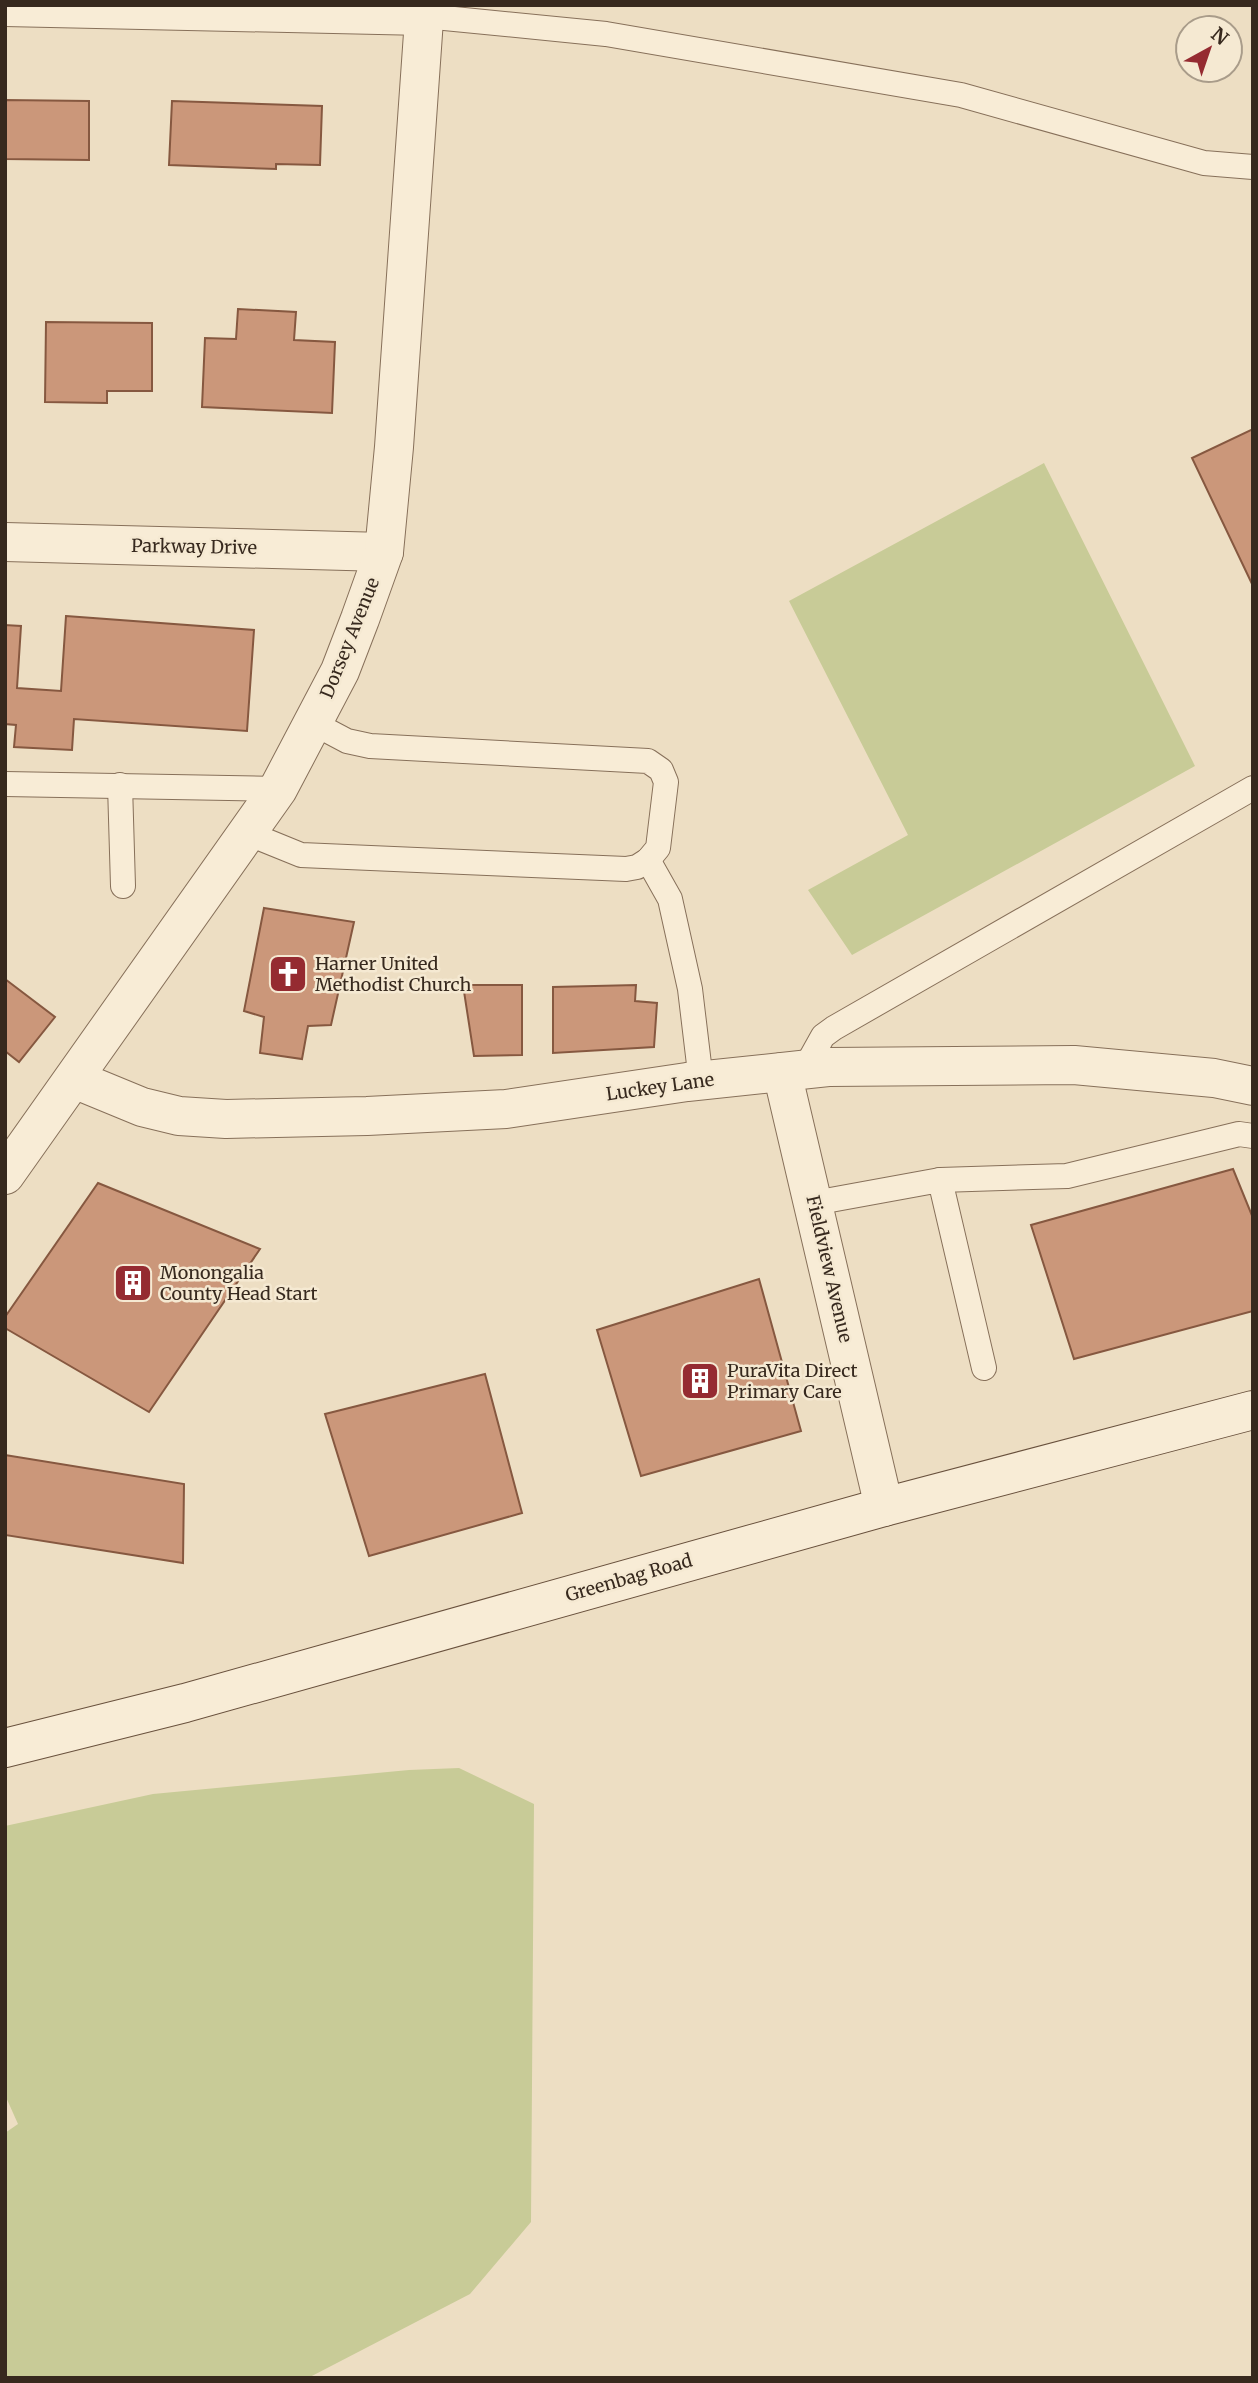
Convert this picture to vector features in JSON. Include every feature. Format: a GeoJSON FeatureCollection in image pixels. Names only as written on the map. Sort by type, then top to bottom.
{"type":"FeatureCollection","features":[{"type":"Feature","properties":{"kind":"street"},"geometry":{"type":"LineString","coordinates":[[5,7],[424,11]]}},
{"type":"Feature","properties":{"kind":"street","name":"Dorsey Avenue"},"geometry":{"type":"LineString","coordinates":[[5,1175],[278,789],[340,671],[384,552],[394,447],[424,11]]}},
{"type":"Feature","properties":{"kind":"street","name":"Parkway Drive"},"geometry":{"type":"LineString","coordinates":[[5,542],[384,552]]}},
{"type":"Feature","properties":{"kind":"street","name":"Luckey Lane"},"geometry":{"type":"LineString","coordinates":[[74,1079],[142,1107],[179,1116],[226,1119],[506,1109],[701,1081],[828,1067],[1074,1065],[1214,1078],[1253,1086]]}},
{"type":"Feature","properties":{"kind":"street","name":"Fieldview Avenue"},"geometry":{"type":"LineString","coordinates":[[793,1071],[814,1203],[884,1507]]}},
{"type":"Feature","properties":{"kind":"street","name":"Greenbag Road"},"geometry":{"type":"LineString","coordinates":[[5,1748],[185,1703],[884,1507],[1253,1410]]}},
{"type":"Feature","properties":{"kind":"lane"},"geometry":{"type":"LineString","coordinates":[[424,11],[606,34],[961,95],[1204,163],[1253,167]]}},
{"type":"Feature","properties":{"kind":"lane"},"geometry":{"type":"LineString","coordinates":[[247,833],[302,855],[626,869],[637,867],[648,860],[657,848],[666,782],[661,770],[648,761],[370,746],[347,741],[313,723]]}},
{"type":"Feature","properties":{"kind":"lane"},"geometry":{"type":"LineString","coordinates":[[5,783],[278,789]]}},
{"type":"Feature","properties":{"kind":"lane"},"geometry":{"type":"LineString","coordinates":[[120,785],[122,886]]}},
{"type":"Feature","properties":{"kind":"lane"},"geometry":{"type":"LineString","coordinates":[[793,1071],[823,1036],[834,1028],[1253,788]]}},
{"type":"Feature","properties":{"kind":"lane"},"geometry":{"type":"LineString","coordinates":[[648,860],[670,899],[690,989],[701,1081]]}},
{"type":"Feature","properties":{"kind":"lane"},"geometry":{"type":"LineString","coordinates":[[814,1203],[940,1180],[1067,1176],[1239,1134],[1253,1136]]}},
{"type":"Feature","properties":{"kind":"lane"},"geometry":{"type":"LineString","coordinates":[[940,1180],[984,1368]]}},
{"type":"Feature","properties":{"kind":"green space"},"geometry":{"type":"Polygon","coordinates":[[[1044,463],[1195,766],[852,955],[808,890],[908,835],[789,601],[1044,463]]]}},
{"type":"Feature","properties":{"kind":"green space"},"geometry":{"type":"Polygon","coordinates":[[[459,1768],[534,1804],[531,2222],[470,2294],[308,2378],[5,2378],[5,2133],[18,2124],[5,2095],[5,1826],[153,1794],[409,1770],[459,1768]]]}},
{"type":"Feature","properties":{"kind":"building"},"geometry":{"type":"Polygon","coordinates":[[[5,100],[89,101],[89,160],[5,159],[5,100]]]}},
{"type":"Feature","properties":{"kind":"building"},"geometry":{"type":"Polygon","coordinates":[[[172,101],[322,106],[320,165],[276,164],[276,169],[169,165],[172,101]]]}},
{"type":"Feature","properties":{"kind":"building"},"geometry":{"type":"Polygon","coordinates":[[[238,309],[296,312],[294,340],[335,342],[332,413],[202,407],[205,338],[236,339],[238,309]]]}},
{"type":"Feature","properties":{"kind":"building"},"geometry":{"type":"Polygon","coordinates":[[[46,322],[152,323],[152,391],[107,391],[107,403],[45,402],[46,322]]]}},
{"type":"Feature","properties":{"kind":"building"},"geometry":{"type":"Polygon","coordinates":[[[1253,429],[1253,586],[1192,458],[1253,429]]]}},
{"type":"Feature","properties":{"kind":"building"},"geometry":{"type":"Polygon","coordinates":[[[66,616],[254,630],[247,731],[74,719],[72,750],[14,747],[16,725],[5,724],[5,625],[21,626],[17,688],[61,691],[66,616]]]}},
{"type":"Feature","properties":{"kind":"building"},"geometry":{"type":"Polygon","coordinates":[[[264,908],[354,922],[331,1025],[308,1026],[302,1059],[260,1053],[264,1017],[244,1011],[264,908]]]}},
{"type":"Feature","properties":{"kind":"building"},"geometry":{"type":"Polygon","coordinates":[[[5,979],[55,1017],[19,1062],[5,1051],[5,979]]]}},
{"type":"Feature","properties":{"kind":"building"},"geometry":{"type":"Polygon","coordinates":[[[463,985],[522,985],[522,1055],[474,1056],[463,985]]]}},
{"type":"Feature","properties":{"kind":"building"},"geometry":{"type":"Polygon","coordinates":[[[636,985],[635,1001],[657,1003],[654,1047],[553,1053],[553,987],[636,985]]]}},
{"type":"Feature","properties":{"kind":"building"},"geometry":{"type":"Polygon","coordinates":[[[1233,1169],[1253,1218],[1253,1311],[1074,1359],[1031,1225],[1233,1169]]]}},
{"type":"Feature","properties":{"kind":"building","name":"Monongalia County Head Start"},"geometry":{"type":"Polygon","coordinates":[[[98,1183],[260,1249],[149,1412],[5,1328],[5,1317],[98,1183]]]}},
{"type":"Feature","properties":{"kind":"building","name":"PuraVita Direct Primary Care"},"geometry":{"type":"Polygon","coordinates":[[[759,1279],[801,1431],[641,1476],[597,1330],[759,1279]]]}},
{"type":"Feature","properties":{"kind":"building"},"geometry":{"type":"Polygon","coordinates":[[[485,1374],[522,1513],[369,1556],[325,1414],[485,1374]]]}},
{"type":"Feature","properties":{"kind":"building"},"geometry":{"type":"Polygon","coordinates":[[[5,1455],[184,1484],[183,1563],[5,1535],[5,1455]]]}},
{"type":"Feature","properties":{"kind":"place","name":"Harner United Methodist Church"},"geometry":{"type":"Point","coordinates":[288,974]}},
{"type":"Feature","properties":{"kind":"place","name":"Monongalia County Head Start"},"geometry":{"type":"Point","coordinates":[133,1283]}},
{"type":"Feature","properties":{"kind":"place","name":"PuraVita Direct Primary Care"},"geometry":{"type":"Point","coordinates":[700,1381]}}]}
